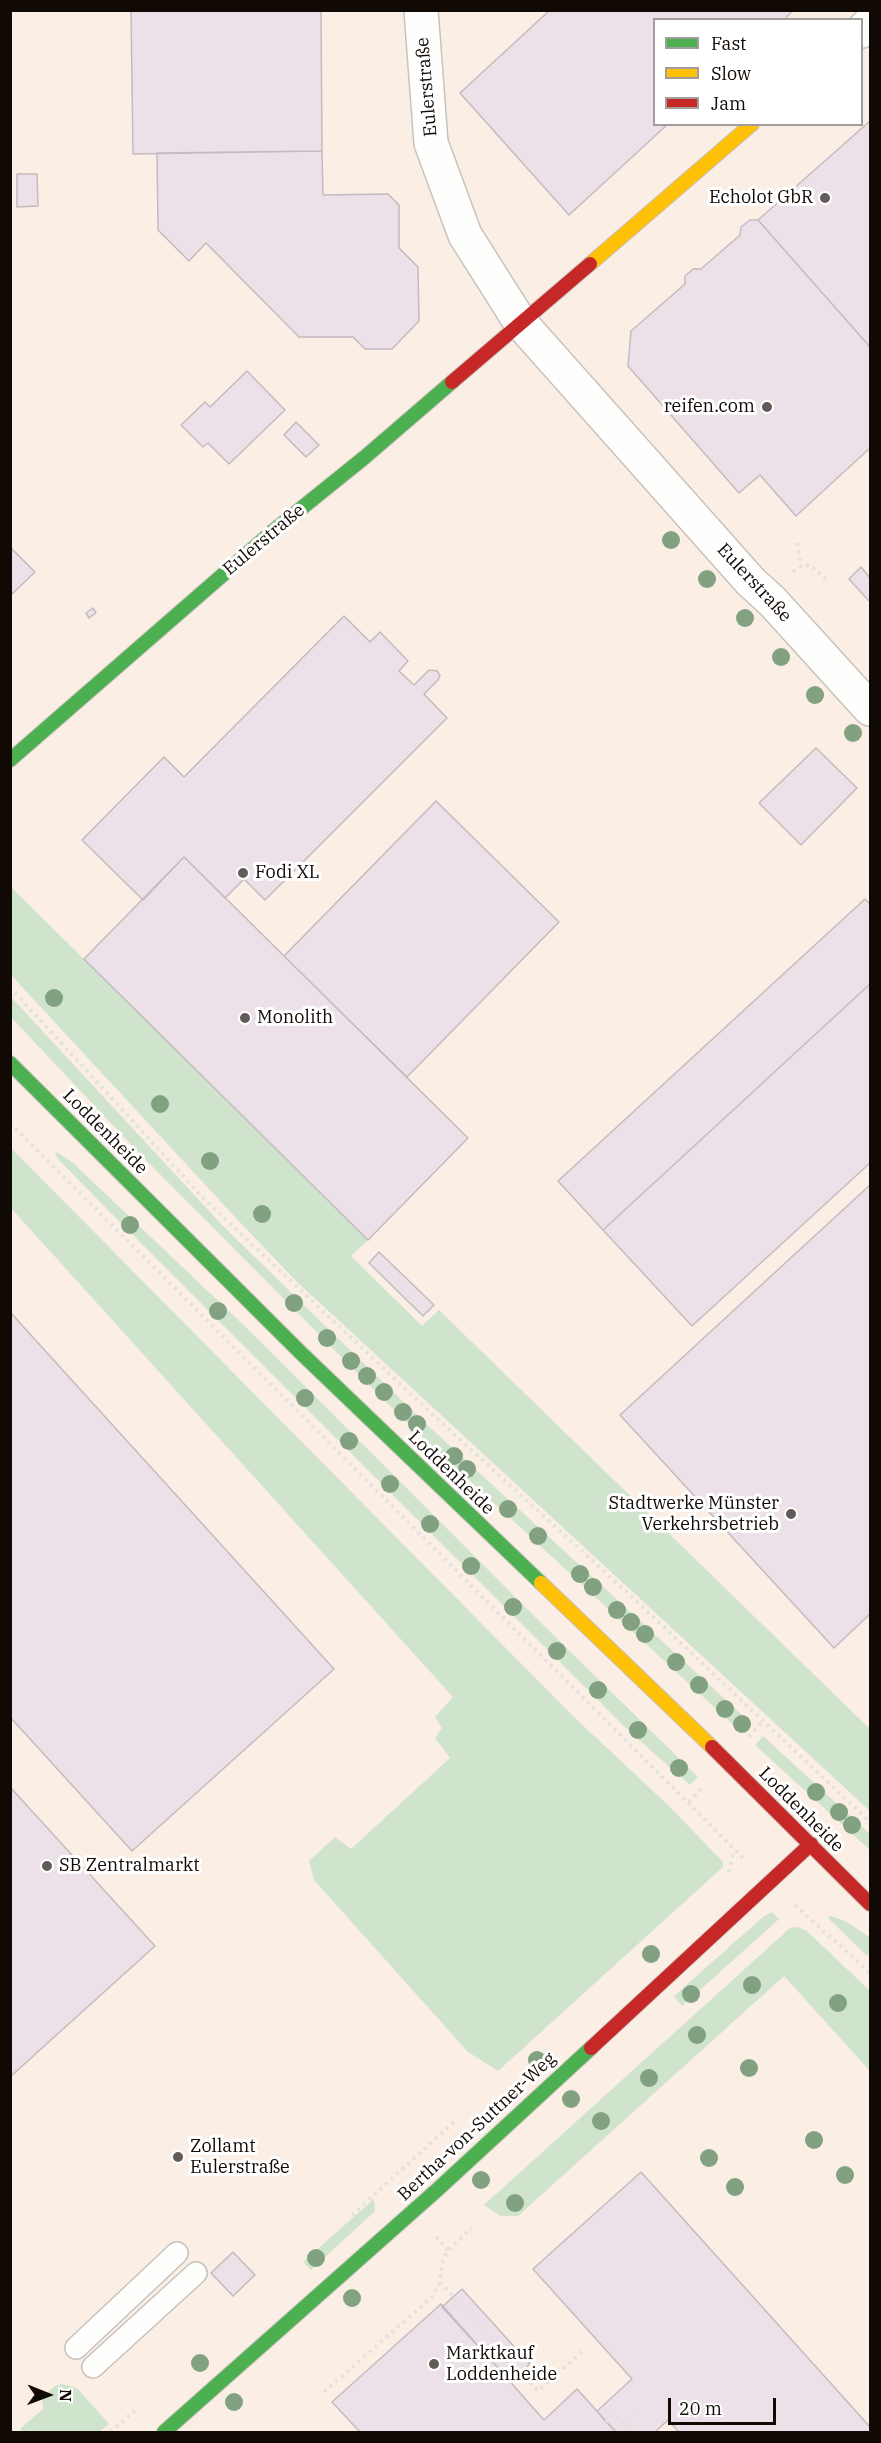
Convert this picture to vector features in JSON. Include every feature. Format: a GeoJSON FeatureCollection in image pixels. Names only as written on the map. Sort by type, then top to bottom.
{"type":"FeatureCollection","features":[{"type":"Feature","properties":{"kind":"street","name":"Eulerstraße"},"geometry":{"type":"LineString","coordinates":[[421,10],[431,143],[465,235],[520,322],[751,582],[772,601],[870,709]]}},
{"type":"Feature","properties":{"kind":"street","name":"Eulerstraße"},"geometry":{"type":"LineString","coordinates":[[10,760],[272,532],[365,457],[750,126]]}},
{"type":"Feature","properties":{"kind":"street","name":"Loddenheide"},"geometry":{"type":"LineString","coordinates":[[10,1063],[301,1353],[811,1844],[870,1904]]}},
{"type":"Feature","properties":{"kind":"street","name":"Bertha-von-Suttner-Weg"},"geometry":{"type":"LineString","coordinates":[[164,2433],[423,2202],[811,1844]]}},
{"type":"Feature","properties":{"kind":"lane"},"geometry":{"type":"LineString","coordinates":[[76,2348],[177,2253]]}},
{"type":"Feature","properties":{"kind":"lane"},"geometry":{"type":"LineString","coordinates":[[93,2367],[196,2273]]}},
{"type":"Feature","properties":{"kind":"path"},"geometry":{"type":"LineString","coordinates":[[797,543],[801,566],[810,565],[828,581]]}},
{"type":"Feature","properties":{"kind":"path"},"geometry":{"type":"LineString","coordinates":[[10,987],[203,1198],[430,1412],[629,1594],[870,1822]]}},
{"type":"Feature","properties":{"kind":"path"},"geometry":{"type":"LineString","coordinates":[[10,1123],[769,1884],[818,1924],[870,1972]]}},
{"type":"Feature","properties":{"kind":"path"},"geometry":{"type":"LineString","coordinates":[[721,1879],[729,1871],[734,1849]]}},
{"type":"Feature","properties":{"kind":"path"},"geometry":{"type":"LineString","coordinates":[[344,2222],[463,2115]]}},
{"type":"Feature","properties":{"kind":"path"},"geometry":{"type":"LineString","coordinates":[[324,2392],[432,2297],[440,2282],[442,2263],[447,2250],[472,2228]]}},
{"type":"Feature","properties":{"kind":"path"},"geometry":{"type":"LineString","coordinates":[[440,2282],[538,2391],[583,2351]]}},
{"type":"Feature","properties":{"kind":"path"},"geometry":{"type":"LineString","coordinates":[[110,2433],[139,2407]]}},
{"type":"Feature","properties":{"kind":"path"},"geometry":{"type":"LineString","coordinates":[[623,2424],[637,2411]]}},
{"type":"Feature","properties":{"kind":"path"},"geometry":{"type":"LineString","coordinates":[[606,2422],[614,2414],[631,2433]]}},
{"type":"Feature","properties":{"kind":"path"},"geometry":{"type":"LineString","coordinates":[[865,2433],[870,2428]]}},
{"type":"Feature","properties":{"kind":"shaded area"},"geometry":{"type":"Polygon","coordinates":[[[11,11],[870,11],[870,2432],[11,2432],[11,11]]]}},
{"type":"Feature","properties":{"kind":"green space"},"geometry":{"type":"Polygon","coordinates":[[[10,886],[368,1240],[351,1256],[422,1326],[439,1310],[870,1729],[870,1811],[296,1281],[236,1218],[11,975],[10,886]]]}},
{"type":"Feature","properties":{"kind":"green space"},"geometry":{"type":"Polygon","coordinates":[[[11,997],[223,1226],[421,1419],[740,1713],[749,1724],[741,1732],[397,1413],[138,1152],[11,1017],[11,997]]]}},
{"type":"Feature","properties":{"kind":"green space"},"geometry":{"type":"Polygon","coordinates":[[[10,1147],[574,1717],[670,1807],[723,1862],[723,1867],[498,2071],[468,2052],[314,1880],[309,1861],[335,1837],[351,1849],[450,1758],[435,1738],[442,1728],[435,1717],[453,1697],[11,1208],[10,1147]]]}},
{"type":"Feature","properties":{"kind":"green space"},"geometry":{"type":"Polygon","coordinates":[[[55,1151],[72,1162],[257,1338],[698,1777],[690,1785],[630,1732],[105,1207],[57,1158],[55,1151]]]}},
{"type":"Feature","properties":{"kind":"green space"},"geometry":{"type":"Polygon","coordinates":[[[763,1736],[870,1834],[870,1850],[755,1745],[763,1736]]]}},
{"type":"Feature","properties":{"kind":"green space"},"geometry":{"type":"Polygon","coordinates":[[[772,1912],[779,1919],[682,2006],[674,1996],[763,1917],[772,1912]]]}},
{"type":"Feature","properties":{"kind":"green space"},"geometry":{"type":"Polygon","coordinates":[[[831,1916],[847,1922],[869,1937],[870,1952],[867,1956],[828,1918],[831,1916]]]}},
{"type":"Feature","properties":{"kind":"green space"},"geometry":{"type":"Polygon","coordinates":[[[798,1927],[807,1931],[870,1991],[870,2071],[784,1976],[518,2216],[500,2216],[484,2205],[790,1928],[798,1927]]]}},
{"type":"Feature","properties":{"kind":"green space"},"geometry":{"type":"Polygon","coordinates":[[[374,2199],[375,2211],[311,2270],[303,2262],[374,2199]]]}},
{"type":"Feature","properties":{"kind":"green space"},"geometry":{"type":"Polygon","coordinates":[[[62,2384],[77,2388],[109,2424],[99,2432],[23,2432],[20,2429],[43,2409],[42,2397],[55,2386],[62,2384]]]}},
{"type":"Feature","properties":{"kind":"building"},"geometry":{"type":"Polygon","coordinates":[[[131,10],[321,10],[322,151],[133,154],[131,10]]]}},
{"type":"Feature","properties":{"kind":"building"},"geometry":{"type":"Polygon","coordinates":[[[550,10],[793,10],[786,18],[653,18],[653,126],[666,126],[569,215],[460,93],[550,10]]]}},
{"type":"Feature","properties":{"kind":"building"},"geometry":{"type":"Polygon","coordinates":[[[870,121],[870,347],[758,220],[870,121]]]}},
{"type":"Feature","properties":{"kind":"building"},"geometry":{"type":"Polygon","coordinates":[[[322,151],[323,195],[388,194],[399,205],[399,248],[418,267],[419,321],[392,349],[365,349],[353,337],[299,337],[206,243],[189,261],[158,230],[157,153],[322,151]]]}},
{"type":"Feature","properties":{"kind":"building"},"geometry":{"type":"Polygon","coordinates":[[[17,174],[37,174],[38,206],[17,207],[17,174]]]}},
{"type":"Feature","properties":{"kind":"building","name":"reifen.com"},"geometry":{"type":"Polygon","coordinates":[[[750,220],[758,220],[870,347],[870,448],[796,516],[760,475],[739,493],[628,366],[631,331],[685,284],[685,276],[693,269],[701,269],[740,235],[741,227],[750,220]]]}},
{"type":"Feature","properties":{"kind":"building"},"geometry":{"type":"Polygon","coordinates":[[[247,371],[285,410],[229,464],[208,443],[203,447],[181,425],[205,402],[210,407],[247,371]]]}},
{"type":"Feature","properties":{"kind":"building"},"geometry":{"type":"Polygon","coordinates":[[[296,422],[319,445],[306,457],[284,435],[296,422]]]}},
{"type":"Feature","properties":{"kind":"building"},"geometry":{"type":"Polygon","coordinates":[[[10,547],[35,572],[10,596],[10,547]]]}},
{"type":"Feature","properties":{"kind":"building"},"geometry":{"type":"Polygon","coordinates":[[[861,567],[870,578],[870,602],[849,579],[861,567]]]}},
{"type":"Feature","properties":{"kind":"building"},"geometry":{"type":"Polygon","coordinates":[[[93,608],[96,613],[89,618],[86,613],[93,608]]]}},
{"type":"Feature","properties":{"kind":"building"},"geometry":{"type":"Polygon","coordinates":[[[344,616],[370,642],[380,632],[408,661],[399,671],[414,685],[429,670],[437,671],[440,675],[438,680],[424,694],[447,718],[265,900],[244,879],[225,898],[184,857],[143,900],[82,840],[164,757],[184,777],[344,616]]]}},
{"type":"Feature","properties":{"kind":"building"},"geometry":{"type":"Polygon","coordinates":[[[816,748],[857,788],[801,845],[759,803],[816,748]]]}},
{"type":"Feature","properties":{"kind":"building"},"geometry":{"type":"Polygon","coordinates":[[[436,801],[559,922],[407,1077],[284,956],[436,801]]]}},
{"type":"Feature","properties":{"kind":"building","name":"Monolith"},"geometry":{"type":"Polygon","coordinates":[[[184,857],[468,1138],[368,1240],[84,959],[184,857]]]}},
{"type":"Feature","properties":{"kind":"building"},"geometry":{"type":"Polygon","coordinates":[[[865,899],[870,904],[870,984],[603,1230],[558,1181],[865,899]]]}},
{"type":"Feature","properties":{"kind":"building"},"geometry":{"type":"Polygon","coordinates":[[[870,984],[870,1163],[692,1326],[603,1230],[870,984]]]}},
{"type":"Feature","properties":{"kind":"building","name":"Stadtwerke Münster Verkehrsbetrieb"},"geometry":{"type":"Polygon","coordinates":[[[870,1185],[870,1614],[834,1648],[620,1415],[870,1185]]]}},
{"type":"Feature","properties":{"kind":"building"},"geometry":{"type":"Polygon","coordinates":[[[379,1252],[434,1305],[423,1316],[369,1263],[379,1252]]]}},
{"type":"Feature","properties":{"kind":"building"},"geometry":{"type":"Polygon","coordinates":[[[10,1312],[334,1669],[132,1851],[10,1717],[10,1312]]]}},
{"type":"Feature","properties":{"kind":"building","name":"SB Zentralmarkt"},"geometry":{"type":"Polygon","coordinates":[[[10,1787],[155,1946],[10,2077],[10,1787]]]}},
{"type":"Feature","properties":{"kind":"building"},"geometry":{"type":"Polygon","coordinates":[[[641,2172],[870,2427],[870,2432],[679,2432],[668,2420],[655,2432],[616,2432],[606,2422],[597,2411],[632,2379],[533,2269],[641,2172]]]}},
{"type":"Feature","properties":{"kind":"building"},"geometry":{"type":"Polygon","coordinates":[[[233,2252],[255,2275],[233,2296],[211,2273],[233,2252]]]}},
{"type":"Feature","properties":{"kind":"building"},"geometry":{"type":"Polygon","coordinates":[[[462,2289],[530,2364],[511,2382],[442,2307],[462,2289]]]}},
{"type":"Feature","properties":{"kind":"building","name":"Marktkauf Loddenheide"},"geometry":{"type":"Polygon","coordinates":[[[441,2304],[544,2420],[577,2389],[616,2432],[360,2432],[332,2402],[441,2304]]]}},
{"type":"Feature","properties":{"kind":"traffic: fast"},"geometry":{"type":"LineString","coordinates":[[10,760],[272,532],[365,457],[452,382]]}},
{"type":"Feature","properties":{"kind":"traffic: fast"},"geometry":{"type":"LineString","coordinates":[[10,1063],[301,1353],[541,1583]]}},
{"type":"Feature","properties":{"kind":"traffic: fast"},"geometry":{"type":"LineString","coordinates":[[164,2432],[437,2190],[591,2048]]}},
{"type":"Feature","properties":{"kind":"traffic: slow"},"geometry":{"type":"LineString","coordinates":[[590,264],[750,126]]}},
{"type":"Feature","properties":{"kind":"traffic: slow"},"geometry":{"type":"LineString","coordinates":[[541,1583],[712,1747]]}},
{"type":"Feature","properties":{"kind":"traffic: jam"},"geometry":{"type":"LineString","coordinates":[[452,382],[590,264]]}},
{"type":"Feature","properties":{"kind":"traffic: jam"},"geometry":{"type":"LineString","coordinates":[[712,1747],[870,1904]]}},
{"type":"Feature","properties":{"kind":"traffic: jam"},"geometry":{"type":"LineString","coordinates":[[591,2048],[811,1844]]}},
{"type":"Feature","properties":{"kind":"place","name":"Echolot GbR"},"geometry":{"type":"Point","coordinates":[825,198]}},
{"type":"Feature","properties":{"kind":"place","name":"reifen.com"},"geometry":{"type":"Point","coordinates":[767,407]}},
{"type":"Feature","properties":{"kind":"place","name":"Fodi XL"},"geometry":{"type":"Point","coordinates":[243,873]}},
{"type":"Feature","properties":{"kind":"place","name":"Monolith"},"geometry":{"type":"Point","coordinates":[245,1018]}},
{"type":"Feature","properties":{"kind":"place","name":"Stadtwerke Münster Verkehrsbetrieb"},"geometry":{"type":"Point","coordinates":[791,1514]}},
{"type":"Feature","properties":{"kind":"place","name":"SB Zentralmarkt"},"geometry":{"type":"Point","coordinates":[47,1866]}},
{"type":"Feature","properties":{"kind":"place","name":"Zollamt Eulerstraße"},"geometry":{"type":"Point","coordinates":[178,2157]}},
{"type":"Feature","properties":{"kind":"place","name":"Marktkauf Loddenheide"},"geometry":{"type":"Point","coordinates":[434,2364]}}]}
